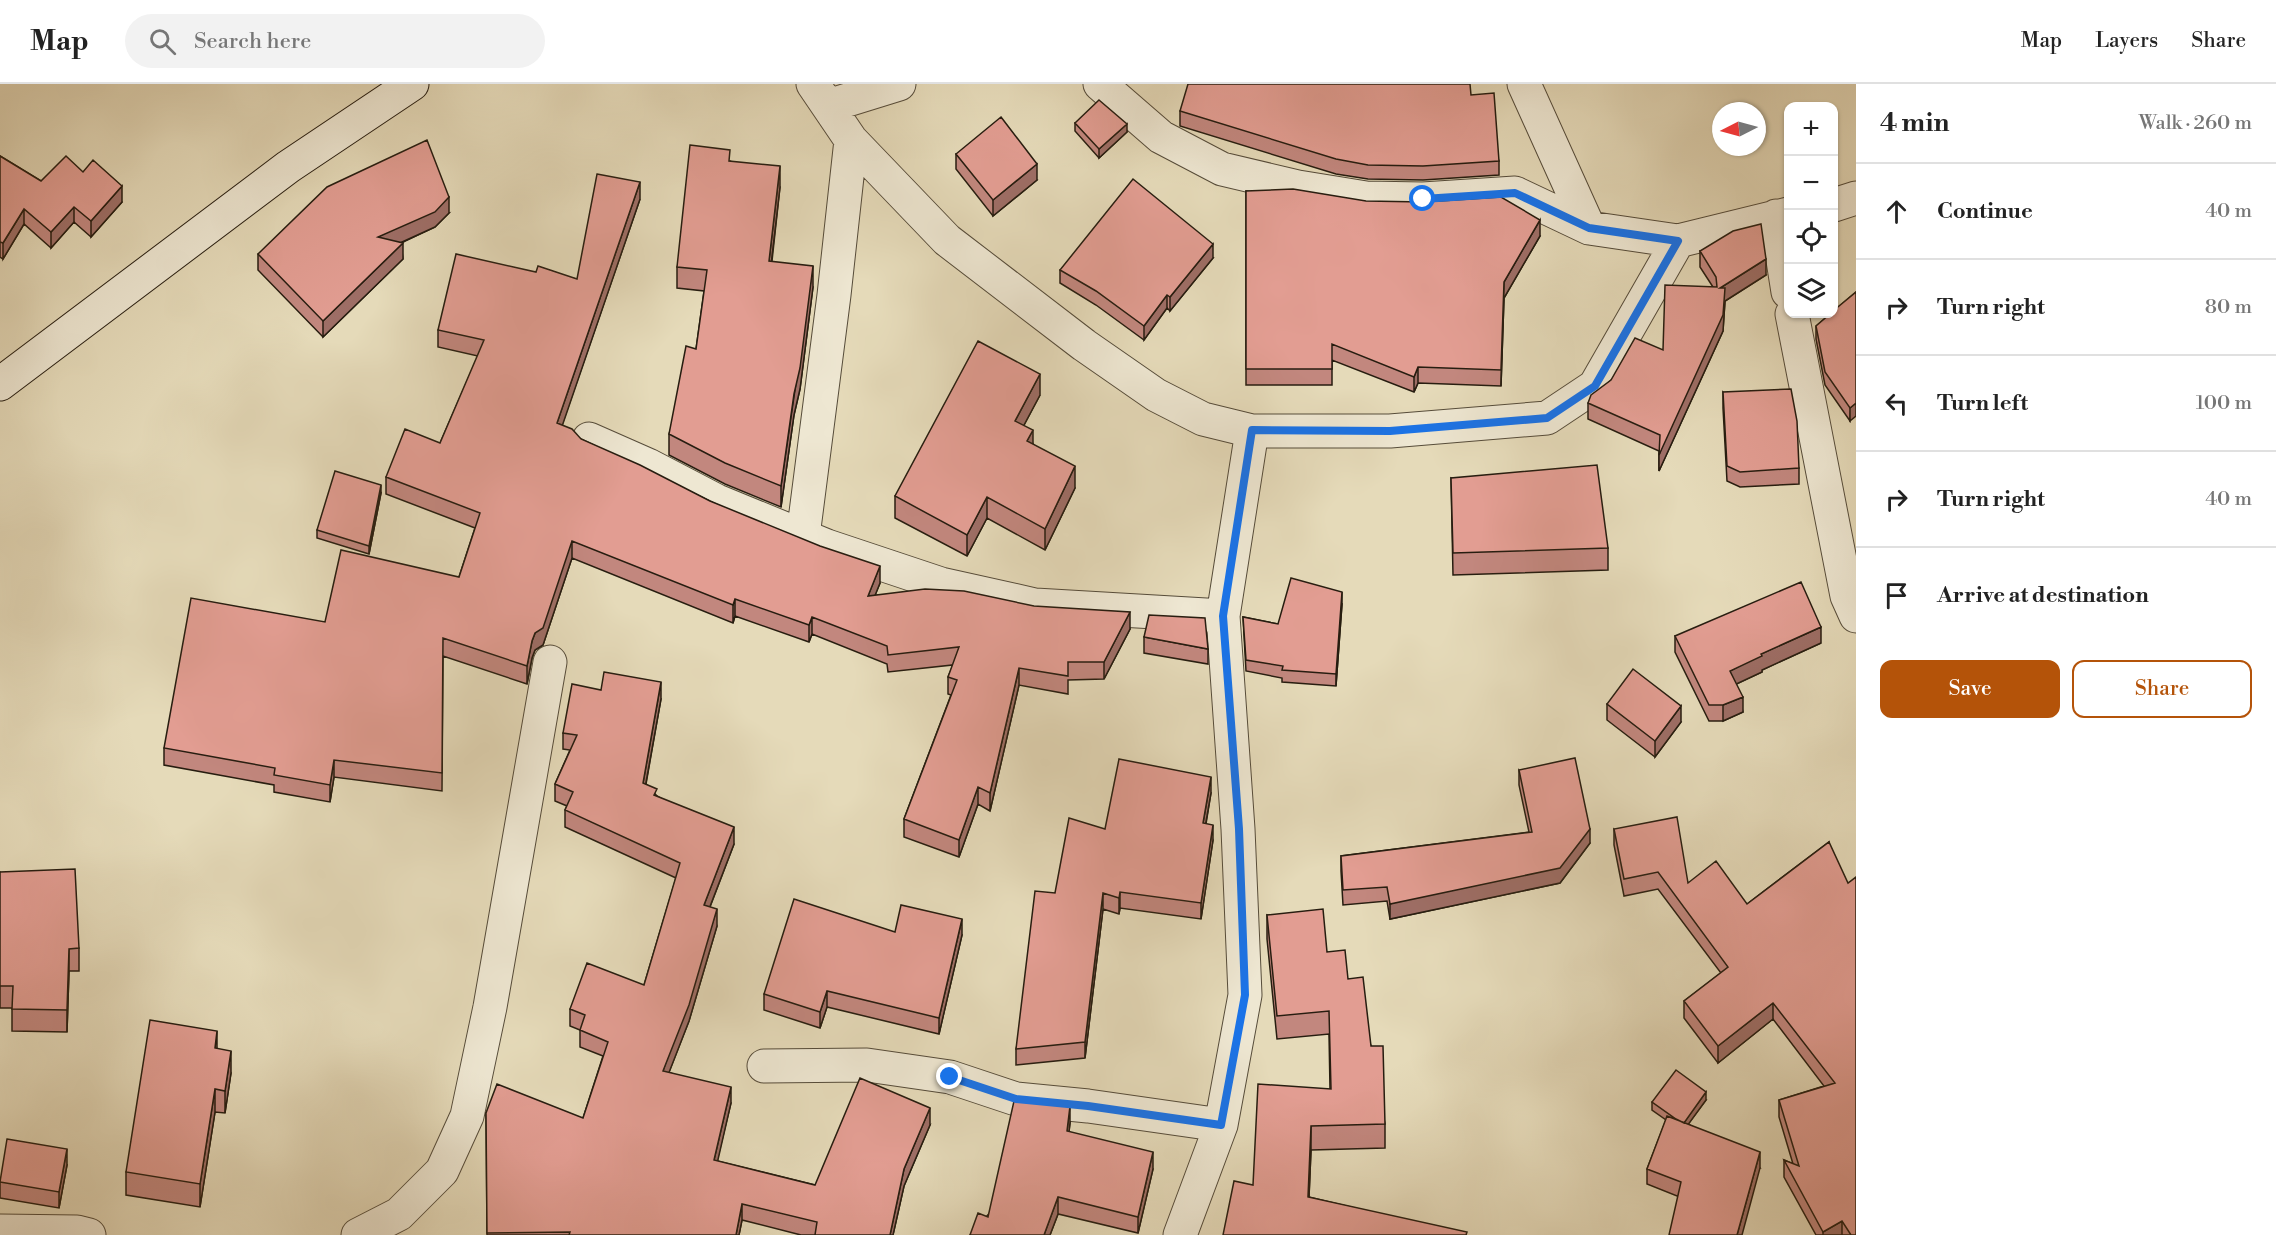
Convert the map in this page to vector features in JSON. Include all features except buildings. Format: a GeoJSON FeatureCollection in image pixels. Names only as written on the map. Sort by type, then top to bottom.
{"type":"FeatureCollection","features":[{"type":"Feature","properties":{"kind":"street"},"geometry":{"type":"LineString","coordinates":[[0,384],[288,167],[412,84]]}},
{"type":"Feature","properties":{"kind":"street"},"geometry":{"type":"LineString","coordinates":[[899,84],[820,95],[851,140],[946,240],[1084,345],[1156,395],[1203,419],[1252,430],[1390,431],[1547,418],[1595,386],[1678,241]]}},
{"type":"Feature","properties":{"kind":"street"},"geometry":{"type":"LineString","coordinates":[[1100,84],[1161,137],[1222,169],[1298,187],[1366,198],[1423,199],[1515,193],[1589,228],[1678,241],[1782,215],[1786,264]]}},
{"type":"Feature","properties":{"kind":"street"},"geometry":{"type":"LineString","coordinates":[[1524,84],[1589,228]]}},
{"type":"Feature","properties":{"kind":"street"},"geometry":{"type":"LineString","coordinates":[[803,536],[836,284],[851,140]]}},
{"type":"Feature","properties":{"kind":"street"},"geometry":{"type":"LineString","coordinates":[[1838,204],[1856,198]]}},
{"type":"Feature","properties":{"kind":"street"},"geometry":{"type":"LineString","coordinates":[[1793,318],[1853,602]]}},
{"type":"Feature","properties":{"kind":"street"},"geometry":{"type":"LineString","coordinates":[[1180,1235],[1221,1125],[1245,995],[1239,829],[1223,616],[1252,430]]}},
{"type":"Feature","properties":{"kind":"street"},"geometry":{"type":"LineString","coordinates":[[589,440],[648,465],[717,501],[827,546],[941,584],[1035,605],[1223,616]]}},
{"type":"Feature","properties":{"kind":"street"},"geometry":{"type":"LineString","coordinates":[[358,1235],[399,1214],[442,1171],[467,1116],[492,996],[550,662]]}},
{"type":"Feature","properties":{"kind":"street"},"geometry":{"type":"LineString","coordinates":[[764,1066],[867,1065],[950,1077],[1016,1099],[1088,1106],[1221,1125]]}},
{"type":"Feature","properties":{"kind":"street"},"geometry":{"type":"LineString","coordinates":[[0,1231],[77,1232],[89,1235]]}},
{"type":"Feature","properties":{"kind":"route"},"geometry":{"type":"LineString","coordinates":[[950,1077],[1016,1099],[1088,1106],[1221,1125],[1245,995],[1239,829],[1223,616],[1252,430],[1390,431],[1547,418],[1595,386],[1678,241],[1589,228],[1515,193],[1423,199]]}}]}
